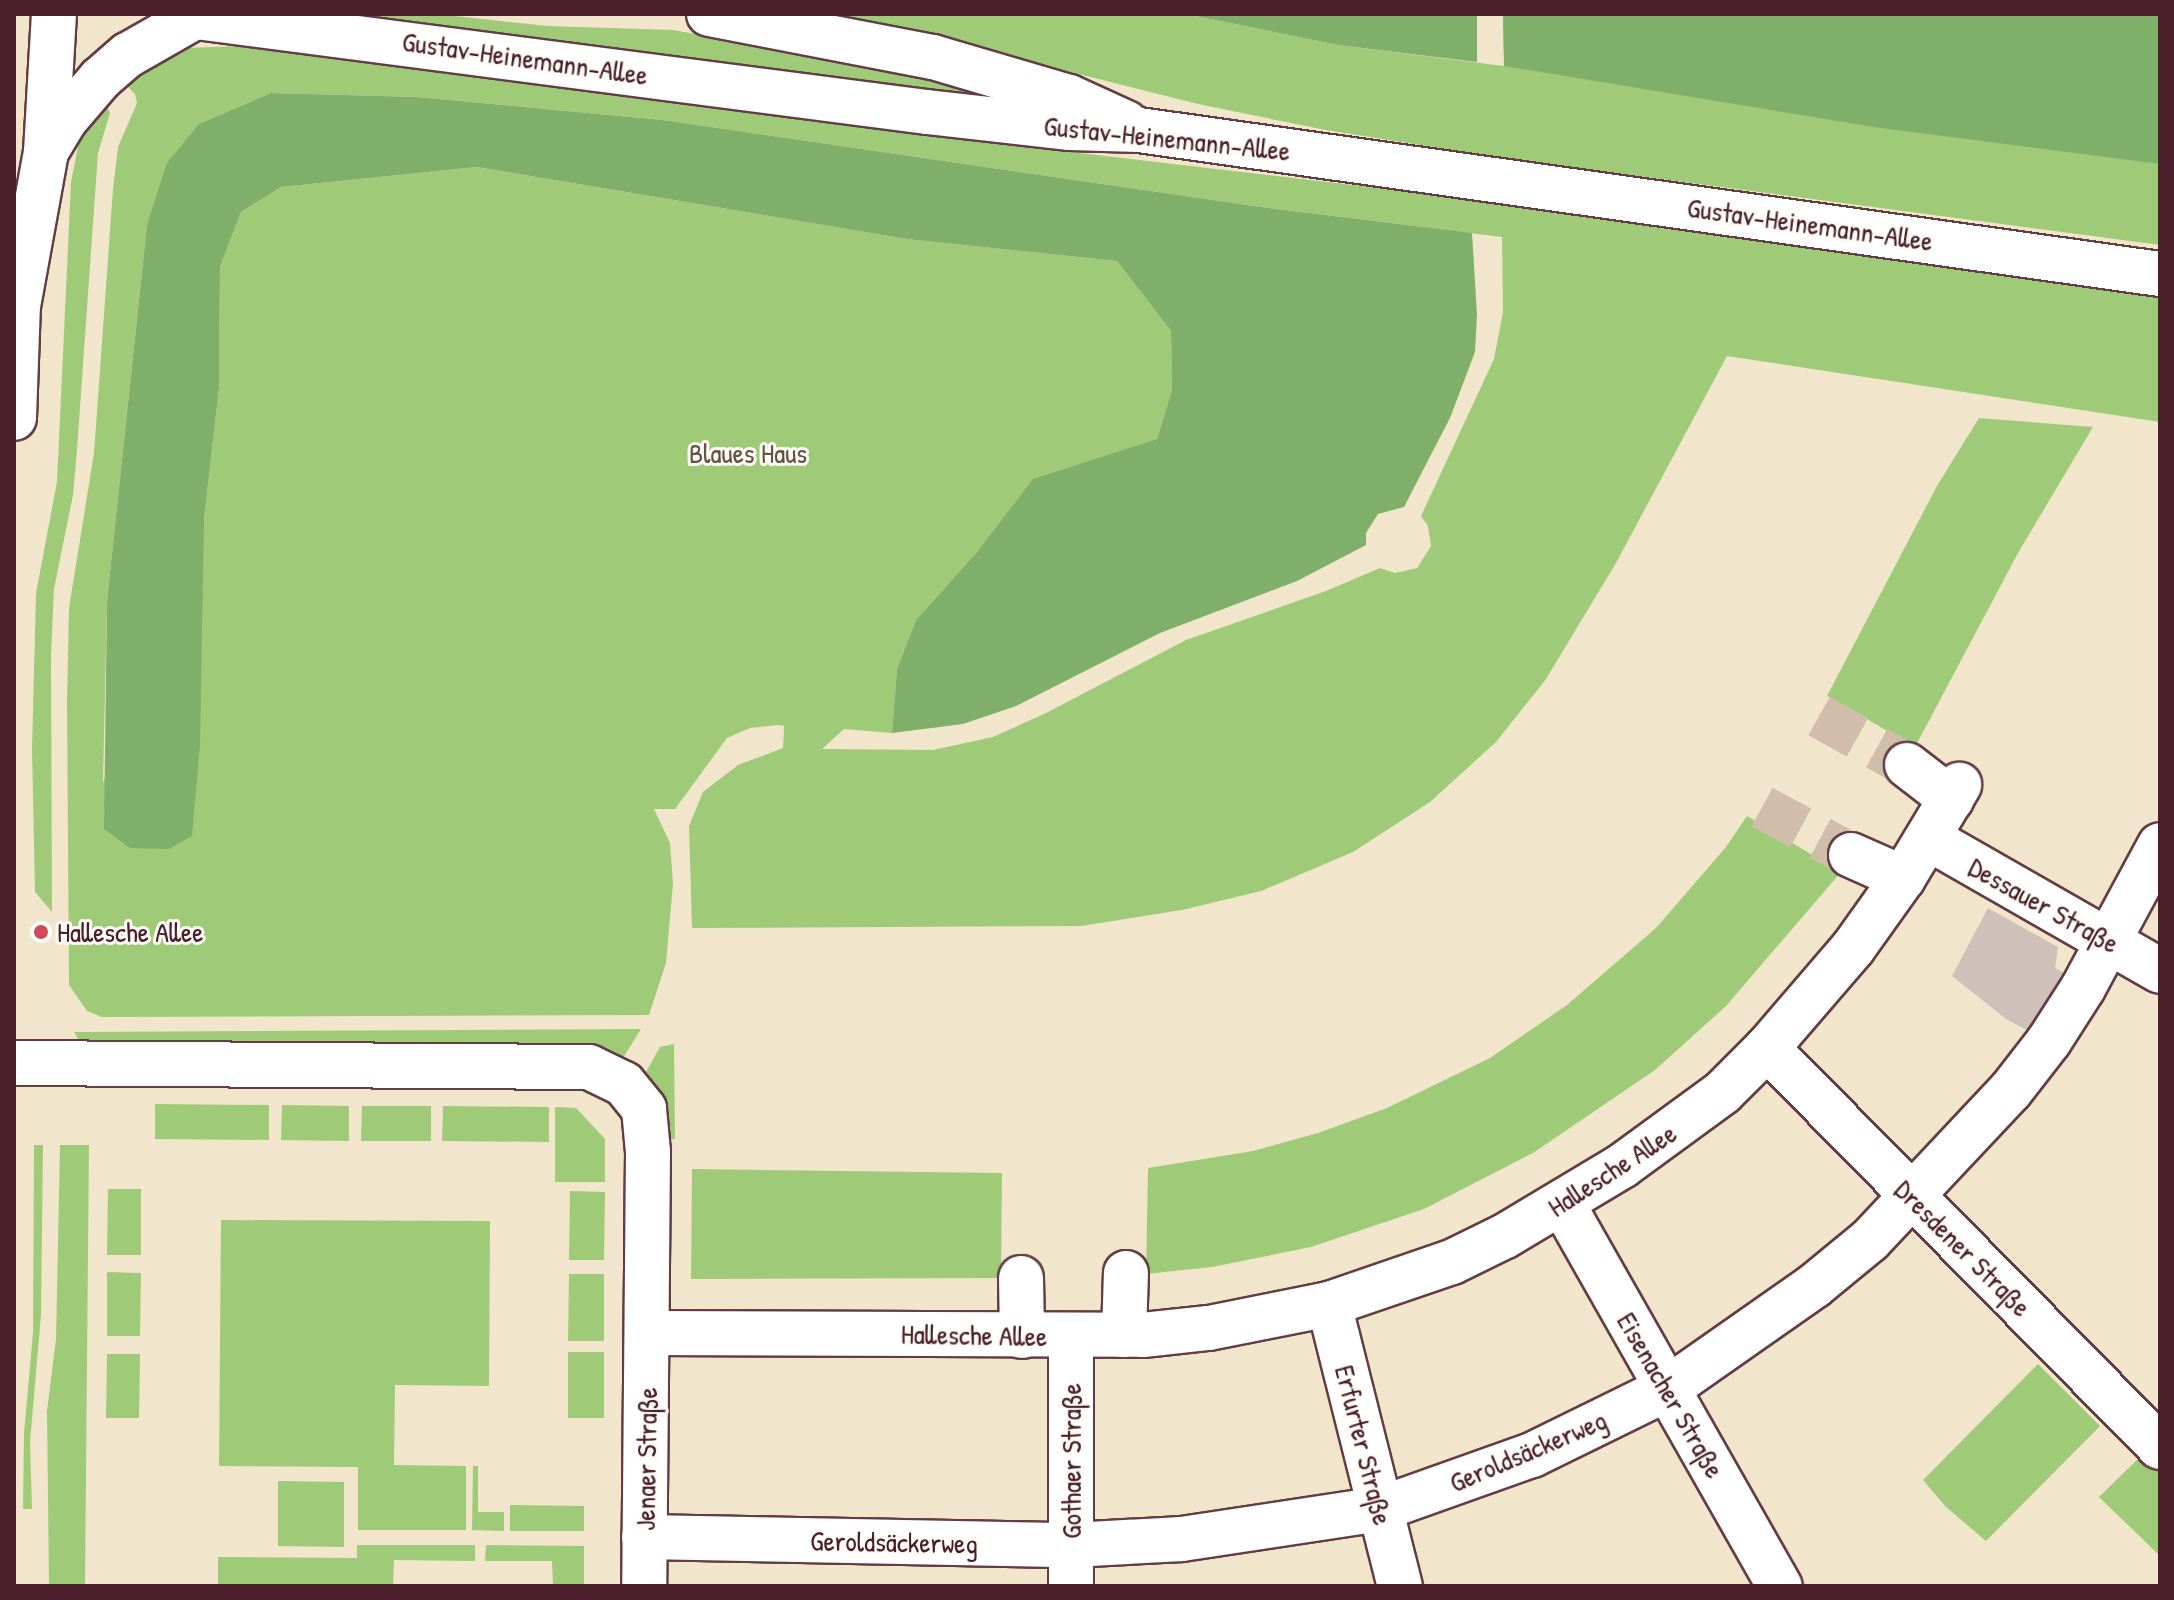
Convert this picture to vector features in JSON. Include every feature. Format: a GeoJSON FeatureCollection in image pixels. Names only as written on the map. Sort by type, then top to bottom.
{"type":"FeatureCollection","features":[{"type":"Feature","properties":{"kind":"street"},"geometry":{"type":"LineString","coordinates":[[14,418],[16,300],[46,152],[54,14]]}},
{"type":"Feature","properties":{"kind":"street"},"geometry":{"type":"LineString","coordinates":[[709,14],[933,57],[1069,97],[1139,130]]}},
{"type":"Feature","properties":{"kind":"street"},"geometry":{"type":"LineString","coordinates":[[46,152],[65,120],[100,79],[184,15]]}},
{"type":"Feature","properties":{"kind":"street","name":"Gustav-Heinemann-Allee"},"geometry":{"type":"LineString","coordinates":[[184,15],[927,112],[1070,128],[1139,130],[2160,274]]}},
{"type":"Feature","properties":{"kind":"street","name":"Hallesche Allee"},"geometry":{"type":"LineString","coordinates":[[648,1333],[1071,1336],[1209,1328],[1329,1304],[1452,1262],[1562,1203],[1676,1129],[1723,1092],[1767,1048],[1853,948],[1903,878],[1955,792],[1907,765]]}},
{"type":"Feature","properties":{"kind":"street","name":"Dessauer Straße"},"geometry":{"type":"LineString","coordinates":[[1928,838],[2160,971]]}},
{"type":"Feature","properties":{"kind":"street","name":"Geroldsäckerweg"},"geometry":{"type":"LineString","coordinates":[[644,1537],[1071,1566],[1182,1539],[1380,1509],[1532,1455],[1667,1389],[1814,1286],[1870,1240],[1914,1197],[2021,1078],[2057,1028],[2160,845]]}},
{"type":"Feature","properties":{"kind":"street"},"geometry":{"type":"LineString","coordinates":[[1851,855],[1903,878]]}},
{"type":"Feature","properties":{"kind":"street","name":"Dresdener Straße"},"geometry":{"type":"LineString","coordinates":[[1767,1048],[2157,1437]]}},
{"type":"Feature","properties":{"kind":"street"},"geometry":{"type":"LineString","coordinates":[[14,1063],[589,1067],[624,1084],[644,1109],[648,1152],[648,1333]]}},
{"type":"Feature","properties":{"kind":"street","name":"Eisenacher Straße"},"geometry":{"type":"LineString","coordinates":[[1562,1203],[1780,1586]]}},
{"type":"Feature","properties":{"kind":"street"},"geometry":{"type":"LineString","coordinates":[[1124,1335],[1126,1273]]}},
{"type":"Feature","properties":{"kind":"street"},"geometry":{"type":"LineString","coordinates":[[1021,1278],[1022,1336]]}},
{"type":"Feature","properties":{"kind":"street","name":"Erfurter Straße"},"geometry":{"type":"LineString","coordinates":[[1329,1304],[1400,1586]]}},
{"type":"Feature","properties":{"kind":"street","name":"Jenaer Straße"},"geometry":{"type":"LineString","coordinates":[[644,1586],[648,1333]]}},
{"type":"Feature","properties":{"kind":"street","name":"Gothaer Straße"},"geometry":{"type":"LineString","coordinates":[[1071,1336],[1071,1566]]}},
{"type":"Feature","properties":{"kind":"shaded area"},"geometry":{"type":"Polygon","coordinates":[[[1988,908],[2058,947],[2055,968],[2068,975],[2036,1035],[2006,1019],[1952,976],[1988,908]]]}},
{"type":"Feature","properties":{"kind":"green space"},"geometry":{"type":"Polygon","coordinates":[[[359,14],[437,14],[547,26],[673,30],[891,71],[991,96],[996,100],[359,14]]]}},
{"type":"Feature","properties":{"kind":"green space"},"geometry":{"type":"Polygon","coordinates":[[[840,14],[1186,14],[1338,45],[1504,66],[1503,14],[2160,14],[2149,162],[2160,164],[2160,245],[1502,158],[1326,130],[1198,104],[840,14]]]}},
{"type":"Feature","properties":{"kind":"green space"},"geometry":{"type":"Polygon","coordinates":[[[1186,14],[1477,14],[1477,62],[1338,45],[1186,14]]]}},
{"type":"Feature","properties":{"kind":"green space"},"geometry":{"type":"Polygon","coordinates":[[[1503,14],[2160,14],[2160,164],[1874,127],[1504,66],[1503,14]]]}},
{"type":"Feature","properties":{"kind":"green space","name":"Blaues Haus"},"geometry":{"type":"Polygon","coordinates":[[[243,46],[1071,152],[1473,199],[2160,294],[2160,422],[1727,356],[1616,563],[1546,679],[1496,742],[1430,802],[1353,852],[1261,891],[1182,910],[1081,926],[692,928],[689,826],[703,792],[738,765],[783,748],[784,726],[777,725],[750,728],[727,738],[675,809],[654,809],[670,843],[673,884],[666,963],[649,1015],[102,1017],[87,1011],[69,985],[69,608],[94,453],[118,147],[137,103],[135,94],[119,78],[182,48],[243,46]],[[271,93],[199,124],[147,225],[107,601],[103,783],[204,519],[219,388],[220,267],[241,212],[281,187],[477,167],[907,239],[1117,261],[1171,331],[1172,390],[1157,439],[1033,480],[977,552],[916,620],[897,669],[892,733],[844,729],[822,749],[933,750],[993,737],[1186,640],[1326,591],[1380,568],[1395,573],[1417,568],[1431,546],[1428,526],[1421,516],[1494,359],[1503,312],[1502,237],[1268,208],[662,120],[417,97],[271,93]]]}},
{"type":"Feature","properties":{"kind":"green space"},"geometry":{"type":"Polygon","coordinates":[[[271,93],[417,97],[662,120],[1268,208],[1472,233],[1477,315],[1475,352],[1450,418],[1404,507],[1378,514],[1366,533],[1366,545],[1297,581],[1160,633],[1016,706],[963,724],[892,733],[897,669],[916,620],[977,552],[1033,479],[1157,439],[1172,390],[1171,331],[1117,261],[907,239],[477,167],[281,187],[241,212],[220,267],[219,388],[204,519],[200,744],[192,836],[169,849],[130,848],[104,829],[107,601],[147,225],[167,163],[199,124],[271,93]]]}},
{"type":"Feature","properties":{"kind":"green space"},"geometry":{"type":"Polygon","coordinates":[[[103,97],[110,113],[98,153],[73,495],[54,589],[51,656],[52,912],[35,892],[32,749],[36,593],[57,482],[71,182],[79,142],[103,97]]]}},
{"type":"Feature","properties":{"kind":"green space"},"geometry":{"type":"Polygon","coordinates":[[[1979,418],[2093,427],[2018,553],[1915,747],[1827,696],[1937,486],[1979,418]]]}},
{"type":"Feature","properties":{"kind":"green space"},"geometry":{"type":"Polygon","coordinates":[[[1747,816],[1841,872],[1726,1006],[1655,1070],[1533,1153],[1424,1209],[1311,1247],[1212,1267],[1146,1274],[1148,1168],[1253,1151],[1318,1133],[1387,1108],[1490,1058],[1567,1005],[1656,928],[1726,847],[1747,816]]]}},
{"type":"Feature","properties":{"kind":"green space"},"geometry":{"type":"Polygon","coordinates":[[[641,1029],[621,1061],[79,1041],[74,1032],[641,1029]]]}},
{"type":"Feature","properties":{"kind":"green space"},"geometry":{"type":"Polygon","coordinates":[[[674,1044],[675,1139],[665,1141],[642,1079],[660,1047],[674,1044]]]}},
{"type":"Feature","properties":{"kind":"green space"},"geometry":{"type":"Polygon","coordinates":[[[155,1104],[269,1105],[269,1140],[155,1139],[155,1104]]]}},
{"type":"Feature","properties":{"kind":"green space"},"geometry":{"type":"Polygon","coordinates":[[[282,1105],[349,1106],[349,1141],[281,1140],[282,1105]]]}},
{"type":"Feature","properties":{"kind":"green space"},"geometry":{"type":"Polygon","coordinates":[[[362,1106],[431,1106],[431,1141],[361,1141],[362,1106]]]}},
{"type":"Feature","properties":{"kind":"green space"},"geometry":{"type":"Polygon","coordinates":[[[443,1106],[549,1107],[549,1142],[442,1141],[443,1106]]]}},
{"type":"Feature","properties":{"kind":"green space"},"geometry":{"type":"Polygon","coordinates":[[[555,1107],[576,1108],[605,1139],[605,1182],[555,1182],[555,1107]]]}},
{"type":"Feature","properties":{"kind":"green space"},"geometry":{"type":"Polygon","coordinates":[[[34,1145],[43,1145],[41,1315],[30,1442],[32,1509],[23,1509],[24,1433],[33,1333],[34,1145]]]}},
{"type":"Feature","properties":{"kind":"green space"},"geometry":{"type":"Polygon","coordinates":[[[60,1145],[89,1145],[85,1586],[49,1586],[47,1411],[56,1339],[60,1145]]]}},
{"type":"Feature","properties":{"kind":"green space"},"geometry":{"type":"Polygon","coordinates":[[[692,1169],[1002,1173],[1001,1278],[691,1279],[692,1169]]]}},
{"type":"Feature","properties":{"kind":"green space"},"geometry":{"type":"Polygon","coordinates":[[[108,1189],[141,1189],[141,1255],[107,1255],[108,1189]]]}},
{"type":"Feature","properties":{"kind":"green space"},"geometry":{"type":"Polygon","coordinates":[[[570,1191],[605,1192],[604,1260],[569,1260],[570,1191]]]}},
{"type":"Feature","properties":{"kind":"green space"},"geometry":{"type":"Polygon","coordinates":[[[221,1220],[490,1221],[489,1386],[395,1385],[394,1465],[466,1466],[466,1530],[358,1530],[358,1467],[219,1466],[221,1220]]]}},
{"type":"Feature","properties":{"kind":"green space"},"geometry":{"type":"Polygon","coordinates":[[[107,1272],[141,1273],[140,1336],[107,1336],[107,1272]]]}},
{"type":"Feature","properties":{"kind":"green space"},"geometry":{"type":"Polygon","coordinates":[[[569,1274],[604,1274],[604,1341],[568,1341],[569,1274]]]}},
{"type":"Feature","properties":{"kind":"green space"},"geometry":{"type":"Polygon","coordinates":[[[568,1352],[604,1352],[604,1418],[568,1418],[568,1352]]]}},
{"type":"Feature","properties":{"kind":"green space"},"geometry":{"type":"Polygon","coordinates":[[[107,1354],[140,1354],[139,1418],[106,1418],[107,1354]]]}},
{"type":"Feature","properties":{"kind":"green space"},"geometry":{"type":"Polygon","coordinates":[[[2038,1364],[2100,1426],[1986,1541],[1945,1506],[1923,1480],[2038,1364]]]}},
{"type":"Feature","properties":{"kind":"green space"},"geometry":{"type":"Polygon","coordinates":[[[2143,1454],[2160,1472],[2160,1556],[2099,1497],[2143,1454]]]}},
{"type":"Feature","properties":{"kind":"green space"},"geometry":{"type":"Polygon","coordinates":[[[473,1466],[478,1466],[478,1512],[504,1512],[504,1531],[472,1530],[473,1466]]]}},
{"type":"Feature","properties":{"kind":"green space"},"geometry":{"type":"Polygon","coordinates":[[[278,1481],[344,1482],[344,1547],[278,1546],[278,1481]]]}},
{"type":"Feature","properties":{"kind":"green space"},"geometry":{"type":"Polygon","coordinates":[[[510,1505],[584,1506],[584,1531],[510,1531],[510,1505]]]}},
{"type":"Feature","properties":{"kind":"green space"},"geometry":{"type":"Polygon","coordinates":[[[357,1545],[475,1545],[475,1561],[394,1560],[393,1586],[218,1586],[218,1557],[357,1558],[357,1545]]]}},
{"type":"Feature","properties":{"kind":"green space"},"geometry":{"type":"Polygon","coordinates":[[[486,1545],[584,1546],[584,1586],[553,1586],[552,1561],[485,1561],[486,1545]]]}},
{"type":"Feature","properties":{"kind":"tunnel"},"geometry":{"type":"LineString","coordinates":[[1819,716],[1907,765]]}},
{"type":"Feature","properties":{"kind":"tunnel"},"geometry":{"type":"LineString","coordinates":[[1762,807],[1851,855]]}},
{"type":"Feature","properties":{"kind":"place","name":"Hallesche Allee"},"geometry":{"type":"Point","coordinates":[41,932]}}]}
